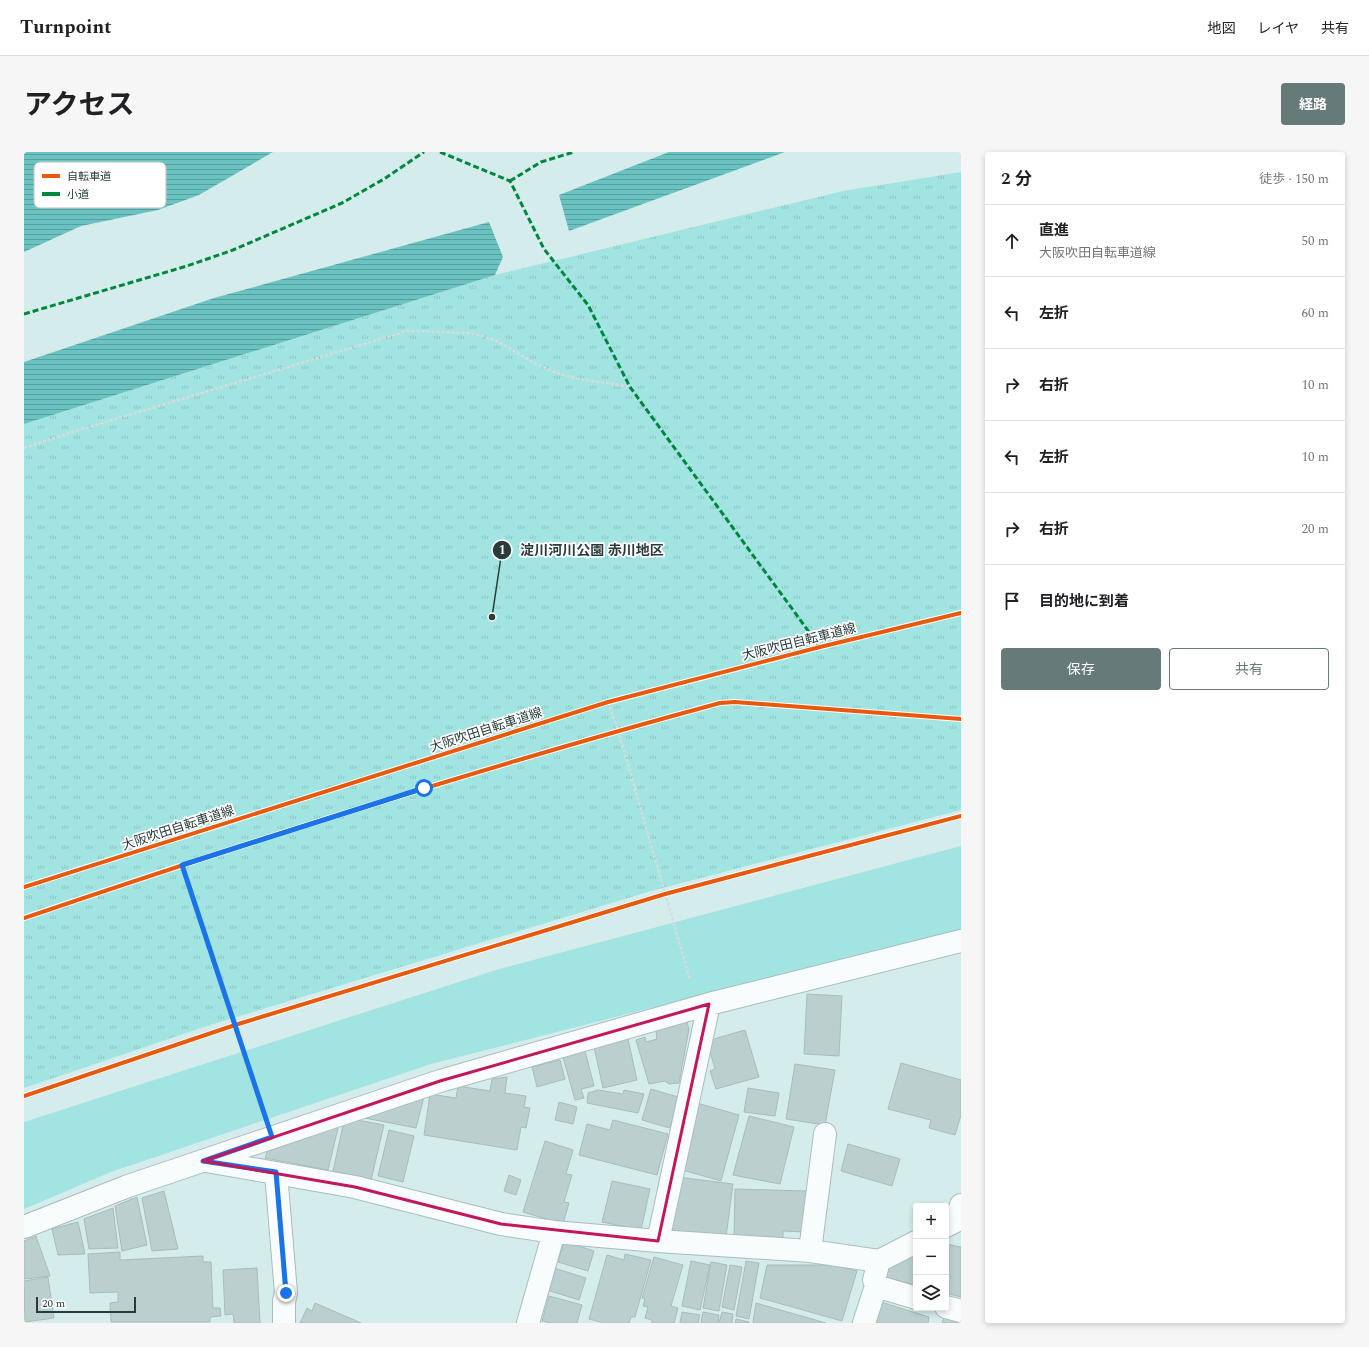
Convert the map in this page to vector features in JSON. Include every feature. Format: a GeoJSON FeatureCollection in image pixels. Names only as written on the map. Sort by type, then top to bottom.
{"type":"FeatureCollection","features":[{"type":"Feature","properties":{"kind":"street"},"geometry":{"type":"LineString","coordinates":[[24,1227],[128,1186],[440,1081],[703,1006],[961,941]]}},
{"type":"Feature","properties":{"kind":"street"},"geometry":{"type":"LineString","coordinates":[[658,1241],[703,1006]]}},
{"type":"Feature","properties":{"kind":"street"},"geometry":{"type":"LineString","coordinates":[[810,1251],[825,1134]]}},
{"type":"Feature","properties":{"kind":"street"},"geometry":{"type":"LineString","coordinates":[[203,1161],[276,1172],[355,1188],[501,1224],[554,1232],[658,1241],[810,1251],[879,1261],[913,1244]]}},
{"type":"Feature","properties":{"kind":"street"},"geometry":{"type":"LineString","coordinates":[[276,1172],[286,1293],[284,1301],[284,1323]]}},
{"type":"Feature","properties":{"kind":"street"},"geometry":{"type":"LineString","coordinates":[[949,1224],[956,1221],[961,1205]]}},
{"type":"Feature","properties":{"kind":"street"},"geometry":{"type":"LineString","coordinates":[[528,1323],[554,1232]]}},
{"type":"Feature","properties":{"kind":"street"},"geometry":{"type":"LineString","coordinates":[[864,1323],[876,1286],[874,1280],[879,1261]]}},
{"type":"Feature","properties":{"kind":"street"},"geometry":{"type":"LineString","coordinates":[[876,1286],[913,1297]]}},
{"type":"Feature","properties":{"kind":"street"},"geometry":{"type":"LineString","coordinates":[[949,1308],[961,1311]]}},
{"type":"Feature","properties":{"kind":"path"},"geometry":{"type":"LineString","coordinates":[[24,448],[407,330],[469,333],[483,336],[497,341],[536,364],[557,373],[574,378],[630,386]]}},
{"type":"Feature","properties":{"kind":"path"},"geometry":{"type":"LineString","coordinates":[[600,704],[615,700]]}},
{"type":"Feature","properties":{"kind":"path"},"geometry":{"type":"LineString","coordinates":[[608,702],[618,730],[665,894],[703,1006]]}},
{"type":"Feature","properties":{"kind":"path"},"geometry":{"type":"LineString","coordinates":[[611,733],[625,728]]}},
{"type":"Feature","properties":{"kind":"path"},"geometry":{"type":"LineString","coordinates":[[174,867],[189,862]]}},
{"type":"Feature","properties":{"kind":"path"},"geometry":{"type":"LineString","coordinates":[[182,865],[272,1137]]}},
{"type":"Feature","properties":{"kind":"path"},"geometry":{"type":"LineString","coordinates":[[658,896],[673,892]]}},
{"type":"Feature","properties":{"kind":"path"},"geometry":{"type":"LineString","coordinates":[[227,1028],[242,1023]]}},
{"type":"Feature","properties":{"kind":"highlighted area"},"geometry":{"type":"Polygon","coordinates":[[[709,1004],[658,1241],[501,1224],[355,1187],[203,1161],[440,1081],[709,1004]]]}},
{"type":"Feature","properties":{"kind":"green space"},"geometry":{"type":"Polygon","coordinates":[[[961,172],[961,810],[651,891],[207,1026],[24,1088],[24,424],[495,275],[843,191],[961,172]]]}},
{"type":"Feature","properties":{"kind":"green space"},"geometry":{"type":"Polygon","coordinates":[[[961,846],[961,929],[431,1064],[111,1172],[24,1209],[24,1122],[496,970],[961,846]]]}},
{"type":"Feature","properties":{"kind":"shaded area"},"geometry":{"type":"Polygon","coordinates":[[[24,152],[273,152],[199,195],[166,207],[166,162],[34,162],[34,208],[163,208],[81,226],[24,252],[24,152]]]}},
{"type":"Feature","properties":{"kind":"shaded area"},"geometry":{"type":"Polygon","coordinates":[[[669,152],[785,152],[569,231],[559,195],[669,152]]]}},
{"type":"Feature","properties":{"kind":"shaded area"},"geometry":{"type":"Polygon","coordinates":[[[489,222],[503,257],[495,275],[24,424],[24,362],[214,298],[489,222]]]}},
{"type":"Feature","properties":{"kind":"building"},"geometry":{"type":"Polygon","coordinates":[[[807,994],[842,996],[839,1056],[804,1054],[807,994]]]}},
{"type":"Feature","properties":{"kind":"building"},"geometry":{"type":"Polygon","coordinates":[[[687,1022],[689,1029],[679,1083],[669,1084],[665,1081],[649,1084],[636,1040],[645,1037],[646,1042],[657,1039],[656,1031],[687,1022]]]}},
{"type":"Feature","properties":{"kind":"building"},"geometry":{"type":"Polygon","coordinates":[[[745,1030],[759,1077],[716,1089],[710,1071],[715,1069],[707,1041],[745,1030]]]}},
{"type":"Feature","properties":{"kind":"building"},"geometry":{"type":"Polygon","coordinates":[[[628,1039],[637,1080],[603,1088],[594,1047],[628,1039]]]}},
{"type":"Feature","properties":{"kind":"building"},"geometry":{"type":"Polygon","coordinates":[[[585,1051],[594,1086],[581,1089],[584,1098],[575,1100],[563,1057],[585,1051]]]}},
{"type":"Feature","properties":{"kind":"building"},"geometry":{"type":"Polygon","coordinates":[[[560,1060],[565,1079],[537,1087],[532,1067],[560,1060]]]}},
{"type":"Feature","properties":{"kind":"building"},"geometry":{"type":"Polygon","coordinates":[[[901,1063],[961,1080],[961,1115],[955,1135],[929,1128],[931,1120],[888,1109],[901,1063]]]}},
{"type":"Feature","properties":{"kind":"building"},"geometry":{"type":"Polygon","coordinates":[[[795,1064],[835,1070],[825,1125],[786,1119],[795,1064]]]}},
{"type":"Feature","properties":{"kind":"building"},"geometry":{"type":"Polygon","coordinates":[[[507,1077],[505,1093],[526,1096],[524,1107],[530,1108],[526,1128],[521,1127],[517,1150],[424,1135],[430,1094],[456,1098],[458,1086],[490,1091],[492,1079],[507,1077]]]}},
{"type":"Feature","properties":{"kind":"building"},"geometry":{"type":"Polygon","coordinates":[[[748,1088],[779,1093],[775,1116],[744,1112],[748,1088]]]}},
{"type":"Feature","properties":{"kind":"building"},"geometry":{"type":"Polygon","coordinates":[[[651,1089],[678,1097],[670,1128],[642,1120],[651,1089]]]}},
{"type":"Feature","properties":{"kind":"building"},"geometry":{"type":"Polygon","coordinates":[[[598,1090],[623,1094],[624,1090],[644,1094],[638,1113],[587,1103],[588,1093],[598,1090]]]}},
{"type":"Feature","properties":{"kind":"building"},"geometry":{"type":"Polygon","coordinates":[[[424,1097],[416,1128],[365,1118],[424,1097]]]}},
{"type":"Feature","properties":{"kind":"building"},"geometry":{"type":"Polygon","coordinates":[[[559,1102],[577,1107],[573,1124],[555,1120],[559,1102]]]}},
{"type":"Feature","properties":{"kind":"building"},"geometry":{"type":"Polygon","coordinates":[[[697,1103],[739,1115],[721,1181],[679,1169],[697,1103]]]}},
{"type":"Feature","properties":{"kind":"building"},"geometry":{"type":"Polygon","coordinates":[[[749,1116],[794,1127],[780,1184],[733,1175],[749,1116]]]}},
{"type":"Feature","properties":{"kind":"building"},"geometry":{"type":"Polygon","coordinates":[[[352,1119],[384,1125],[371,1180],[333,1171],[344,1121],[352,1119]]]}},
{"type":"Feature","properties":{"kind":"building"},"geometry":{"type":"Polygon","coordinates":[[[613,1120],[668,1134],[657,1175],[579,1155],[587,1124],[610,1130],[613,1120]]]}},
{"type":"Feature","properties":{"kind":"building"},"geometry":{"type":"Polygon","coordinates":[[[326,1125],[338,1128],[328,1170],[265,1158],[268,1149],[326,1125]]]}},
{"type":"Feature","properties":{"kind":"building"},"geometry":{"type":"Polygon","coordinates":[[[389,1130],[414,1136],[403,1182],[378,1176],[389,1130]]]}},
{"type":"Feature","properties":{"kind":"building"},"geometry":{"type":"Polygon","coordinates":[[[545,1141],[573,1150],[566,1174],[572,1175],[564,1202],[569,1203],[563,1224],[523,1212],[545,1141]]]}},
{"type":"Feature","properties":{"kind":"building"},"geometry":{"type":"Polygon","coordinates":[[[848,1144],[900,1159],[892,1186],[841,1171],[848,1144]]]}},
{"type":"Feature","properties":{"kind":"building"},"geometry":{"type":"Polygon","coordinates":[[[509,1175],[521,1180],[516,1195],[504,1191],[509,1175]]]}},
{"type":"Feature","properties":{"kind":"building"},"geometry":{"type":"Polygon","coordinates":[[[678,1177],[733,1184],[726,1237],[672,1230],[678,1177]]]}},
{"type":"Feature","properties":{"kind":"building"},"geometry":{"type":"Polygon","coordinates":[[[612,1181],[650,1189],[641,1230],[602,1222],[612,1181]]]}},
{"type":"Feature","properties":{"kind":"building"},"geometry":{"type":"Polygon","coordinates":[[[735,1189],[807,1191],[806,1232],[783,1231],[783,1240],[734,1239],[735,1189]]]}},
{"type":"Feature","properties":{"kind":"building"},"geometry":{"type":"Polygon","coordinates":[[[164,1191],[178,1249],[152,1251],[142,1198],[164,1191]]]}},
{"type":"Feature","properties":{"kind":"building"},"geometry":{"type":"Polygon","coordinates":[[[137,1197],[147,1245],[122,1251],[115,1206],[137,1197]]]}},
{"type":"Feature","properties":{"kind":"building"},"geometry":{"type":"Polygon","coordinates":[[[113,1208],[118,1248],[89,1249],[84,1219],[113,1208]]]}},
{"type":"Feature","properties":{"kind":"building"},"geometry":{"type":"Polygon","coordinates":[[[78,1222],[85,1254],[58,1255],[52,1229],[78,1222]]]}},
{"type":"Feature","properties":{"kind":"building"},"geometry":{"type":"Polygon","coordinates":[[[36,1236],[50,1276],[24,1279],[24,1241],[36,1236]]]}},
{"type":"Feature","properties":{"kind":"building"},"geometry":{"type":"Polygon","coordinates":[[[564,1241],[594,1251],[588,1271],[558,1262],[564,1241]]]}},
{"type":"Feature","properties":{"kind":"building"},"geometry":{"type":"Polygon","coordinates":[[[949,1245],[961,1247],[961,1297],[949,1294],[949,1245]]]}},
{"type":"Feature","properties":{"kind":"building"},"geometry":{"type":"Polygon","coordinates":[[[120,1252],[120,1260],[203,1256],[203,1262],[211,1262],[213,1308],[220,1308],[221,1316],[210,1317],[210,1322],[111,1322],[110,1303],[118,1302],[118,1292],[90,1293],[88,1254],[120,1252]]]}},
{"type":"Feature","properties":{"kind":"building"},"geometry":{"type":"Polygon","coordinates":[[[625,1254],[651,1260],[635,1317],[631,1317],[629,1323],[604,1323],[589,1319],[607,1255],[624,1260],[625,1254]]]}},
{"type":"Feature","properties":{"kind":"building"},"geometry":{"type":"Polygon","coordinates":[[[913,1254],[913,1284],[885,1277],[888,1263],[913,1254]]]}},
{"type":"Feature","properties":{"kind":"building"},"geometry":{"type":"Polygon","coordinates":[[[654,1257],[683,1265],[671,1306],[678,1308],[674,1323],[652,1323],[652,1320],[645,1318],[648,1307],[643,1306],[645,1299],[642,1298],[654,1257]]]}},
{"type":"Feature","properties":{"kind":"building"},"geometry":{"type":"Polygon","coordinates":[[[691,1261],[710,1265],[700,1310],[682,1306],[691,1261]]]}},
{"type":"Feature","properties":{"kind":"building"},"geometry":{"type":"Polygon","coordinates":[[[746,1261],[759,1263],[749,1319],[736,1316],[746,1261]]]}},
{"type":"Feature","properties":{"kind":"building"},"geometry":{"type":"Polygon","coordinates":[[[711,1262],[727,1265],[719,1311],[703,1308],[711,1262]]]}},
{"type":"Feature","properties":{"kind":"building"},"geometry":{"type":"Polygon","coordinates":[[[730,1265],[742,1267],[734,1310],[722,1307],[730,1265]]]}},
{"type":"Feature","properties":{"kind":"building"},"geometry":{"type":"Polygon","coordinates":[[[767,1265],[833,1265],[857,1271],[842,1321],[760,1298],[767,1265]]]}},
{"type":"Feature","properties":{"kind":"building"},"geometry":{"type":"Polygon","coordinates":[[[257,1268],[260,1323],[234,1323],[233,1314],[225,1315],[223,1270],[257,1268]]]}},
{"type":"Feature","properties":{"kind":"building"},"geometry":{"type":"Polygon","coordinates":[[[554,1268],[586,1278],[579,1300],[547,1290],[554,1268]]]}},
{"type":"Feature","properties":{"kind":"building"},"geometry":{"type":"Polygon","coordinates":[[[48,1277],[54,1318],[25,1322],[24,1281],[48,1277]]]}},
{"type":"Feature","properties":{"kind":"building"},"geometry":{"type":"Polygon","coordinates":[[[549,1296],[582,1305],[577,1323],[551,1323],[542,1321],[549,1296]]]}},
{"type":"Feature","properties":{"kind":"building"},"geometry":{"type":"Polygon","coordinates":[[[881,1302],[929,1317],[928,1323],[875,1323],[881,1302]]]}},
{"type":"Feature","properties":{"kind":"building"},"geometry":{"type":"Polygon","coordinates":[[[315,1303],[361,1323],[300,1323],[307,1308],[312,1311],[315,1303]]]}},
{"type":"Feature","properties":{"kind":"building"},"geometry":{"type":"Polygon","coordinates":[[[756,1303],[826,1323],[753,1323],[756,1303]]]}},
{"type":"Feature","properties":{"kind":"building"},"geometry":{"type":"Polygon","coordinates":[[[682,1312],[700,1315],[698,1323],[680,1323],[682,1312]]]}},
{"type":"Feature","properties":{"kind":"building"},"geometry":{"type":"Polygon","coordinates":[[[703,1312],[719,1315],[718,1323],[701,1323],[703,1312]]]}},
{"type":"Feature","properties":{"kind":"building"},"geometry":{"type":"Polygon","coordinates":[[[722,1312],[733,1314],[732,1323],[719,1323],[722,1312]]]}},
{"type":"Feature","properties":{"kind":"building"},"geometry":{"type":"Polygon","coordinates":[[[944,1317],[961,1322],[961,1323],[942,1323],[944,1317]]]}},
{"type":"Feature","properties":{"kind":"building"},"geometry":{"type":"Polygon","coordinates":[[[736,1319],[749,1322],[749,1323],[735,1323],[736,1319]]]}},
{"type":"Feature","properties":{"kind":"marked path"},"geometry":{"type":"LineString","coordinates":[[24,314],[187,266],[233,250],[342,203],[384,179],[424,152]]}},
{"type":"Feature","properties":{"kind":"marked path"},"geometry":{"type":"LineString","coordinates":[[440,152],[510,181],[544,249],[588,305],[630,387],[820,647]]}},
{"type":"Feature","properties":{"kind":"marked path"},"geometry":{"type":"LineString","coordinates":[[510,181],[541,162],[574,152]]}},
{"type":"Feature","properties":{"kind":"cycle path","name":"大阪吹田自転車道線"},"geometry":{"type":"LineString","coordinates":[[24,887],[608,702],[820,647],[961,613]]}},
{"type":"Feature","properties":{"kind":"cycle path"},"geometry":{"type":"LineString","coordinates":[[24,918],[197,860],[370,805],[545,752],[720,703],[735,702],[961,719]]}},
{"type":"Feature","properties":{"kind":"cycle path"},"geometry":{"type":"LineString","coordinates":[[24,1096],[235,1025],[665,894],[961,816]]}},
{"type":"Feature","properties":{"kind":"place","name":"淀川河川公園 赤川地区"},"geometry":{"type":"Point","coordinates":[492,617]}},
{"type":"Feature","properties":{"kind":"route"},"geometry":{"type":"LineString","coordinates":[[286,1293],[276,1172],[203,1161],[272,1137],[182,865],[424,788]]}}]}
